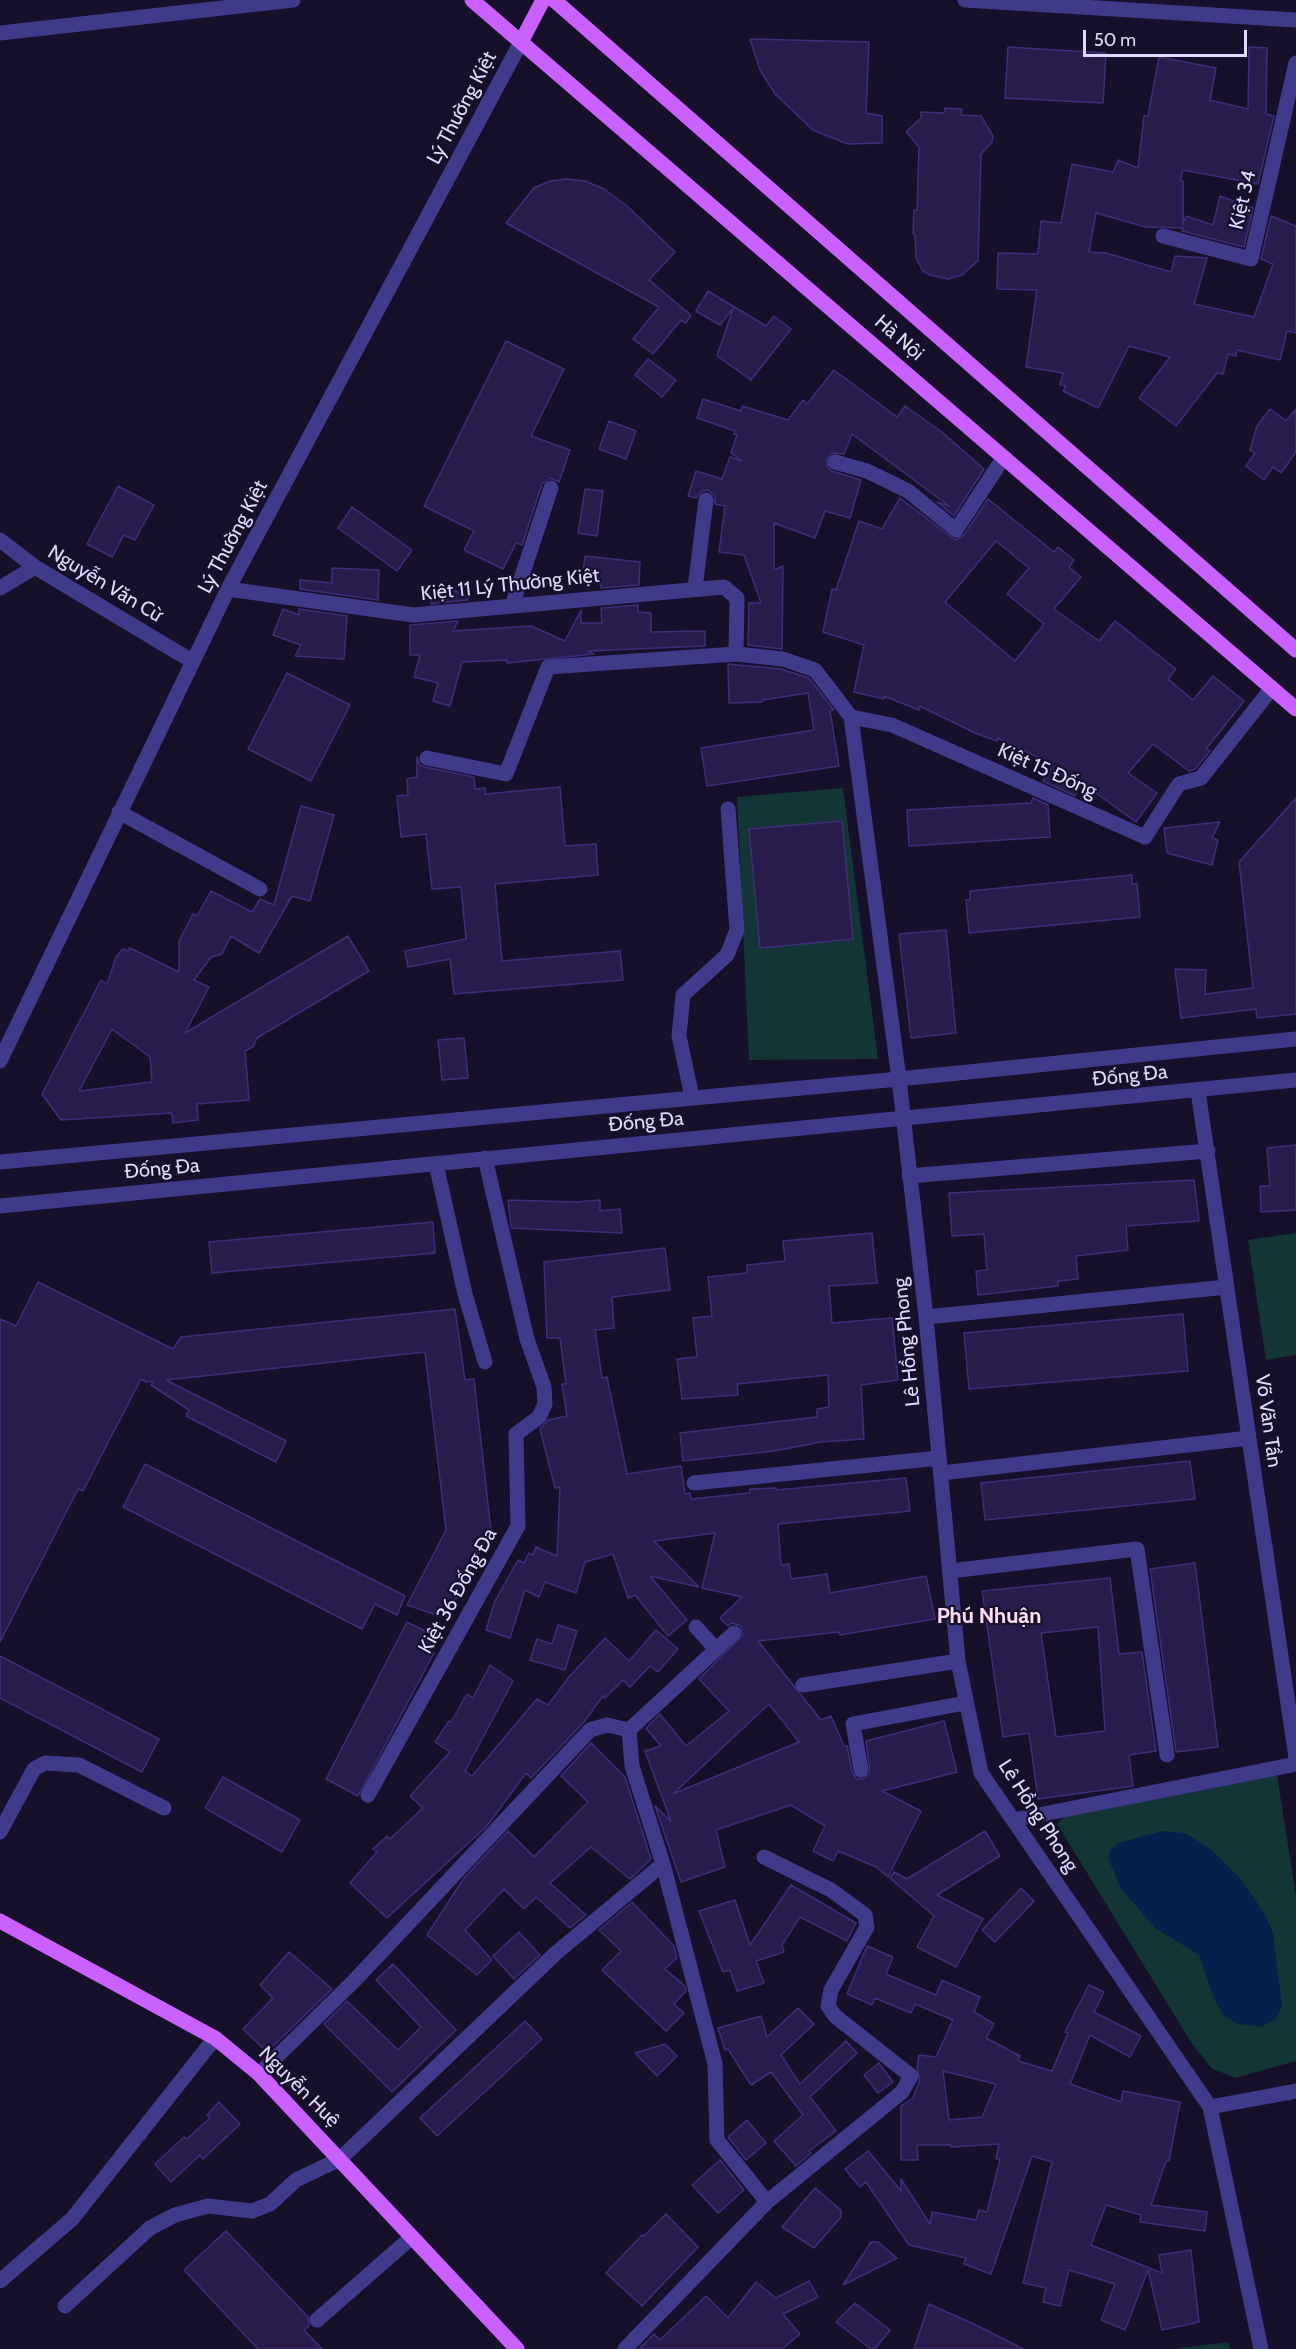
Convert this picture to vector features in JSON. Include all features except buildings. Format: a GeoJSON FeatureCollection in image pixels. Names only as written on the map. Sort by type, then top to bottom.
{"type":"FeatureCollection","features":[{"type":"Feature","properties":{"kind":"main road","name":"Hà Nội"},"geometry":{"type":"LineString","coordinates":[[472,0],[1296,710]]}},
{"type":"Feature","properties":{"kind":"main road"},"geometry":{"type":"LineString","coordinates":[[521,42],[543,0]]}},
{"type":"Feature","properties":{"kind":"main road","name":"Hà Nội"},"geometry":{"type":"LineString","coordinates":[[554,0],[1295,646]]}},
{"type":"Feature","properties":{"kind":"main road","name":"Nguyễn Huệ"},"geometry":{"type":"LineString","coordinates":[[0,1921],[215,2037],[259,2074],[517,2349]]}},
{"type":"Feature","properties":{"kind":"street"},"geometry":{"type":"LineString","coordinates":[[0,33],[293,0]]}},
{"type":"Feature","properties":{"kind":"street"},"geometry":{"type":"LineString","coordinates":[[965,0],[1296,20]]}},
{"type":"Feature","properties":{"kind":"street","name":"Lý Thường Kiệt"},"geometry":{"type":"LineString","coordinates":[[0,1061],[228,589],[521,42]]}},
{"type":"Feature","properties":{"kind":"street","name":"Kiệt 34"},"geometry":{"type":"LineString","coordinates":[[1163,236],[1251,259],[1296,63]]}},
{"type":"Feature","properties":{"kind":"street"},"geometry":{"type":"LineString","coordinates":[[835,462],[867,471],[908,491],[956,530],[1004,457]]}},
{"type":"Feature","properties":{"kind":"street"},"geometry":{"type":"LineString","coordinates":[[512,606],[551,488]]}},
{"type":"Feature","properties":{"kind":"street"},"geometry":{"type":"LineString","coordinates":[[695,588],[706,500]]}},
{"type":"Feature","properties":{"kind":"street","name":"Nguyễn Văn Cừ"},"geometry":{"type":"LineString","coordinates":[[0,540],[35,567],[192,661]]}},
{"type":"Feature","properties":{"kind":"street"},"geometry":{"type":"LineString","coordinates":[[0,588],[35,567]]}},
{"type":"Feature","properties":{"kind":"street","name":"Kiệt 11 Lý Thường Kiệt"},"geometry":{"type":"LineString","coordinates":[[228,589],[413,615],[724,587],[737,598],[736,654]]}},
{"type":"Feature","properties":{"kind":"street"},"geometry":{"type":"LineString","coordinates":[[427,758],[506,774],[548,667],[736,654],[783,659],[815,670],[852,717]]}},
{"type":"Feature","properties":{"kind":"street","name":"Kiệt 15 Đống"},"geometry":{"type":"LineString","coordinates":[[852,717],[892,725],[1144,837],[1179,784],[1200,778],[1272,688]]}},
{"type":"Feature","properties":{"kind":"street","name":"Lê Hồng Phong"},"geometry":{"type":"LineString","coordinates":[[852,717],[899,1080],[926,1317],[958,1660],[981,1773],[1210,2107],[1261,2349]]}},
{"type":"Feature","properties":{"kind":"street"},"geometry":{"type":"LineString","coordinates":[[692,1096],[679,1035],[683,995],[727,955],[737,930],[728,808]]}},
{"type":"Feature","properties":{"kind":"street"},"geometry":{"type":"LineString","coordinates":[[119,813],[260,889]]}},
{"type":"Feature","properties":{"kind":"street","name":"Đống Đa"},"geometry":{"type":"LineString","coordinates":[[0,1162],[692,1096],[899,1080],[1296,1039]]}},
{"type":"Feature","properties":{"kind":"street","name":"Đống Đa"},"geometry":{"type":"LineString","coordinates":[[0,1206],[1296,1080]]}},
{"type":"Feature","properties":{"kind":"street","name":"Võ Văn Tần"},"geometry":{"type":"LineString","coordinates":[[1198,1090],[1296,1758]]}},
{"type":"Feature","properties":{"kind":"street"},"geometry":{"type":"LineString","coordinates":[[909,1176],[1208,1151]]}},
{"type":"Feature","properties":{"kind":"street","name":"Kiệt 36 Đống Đa"},"geometry":{"type":"LineString","coordinates":[[368,1795],[518,1526],[516,1434],[539,1417],[545,1404],[544,1387],[528,1339],[485,1158]]}},
{"type":"Feature","properties":{"kind":"street"},"geometry":{"type":"LineString","coordinates":[[436,1164],[465,1294],[485,1362]]}},
{"type":"Feature","properties":{"kind":"street"},"geometry":{"type":"LineString","coordinates":[[926,1317],[1227,1287]]}},
{"type":"Feature","properties":{"kind":"street"},"geometry":{"type":"LineString","coordinates":[[941,1473],[1249,1438]]}},
{"type":"Feature","properties":{"kind":"street"},"geometry":{"type":"LineString","coordinates":[[694,1482],[939,1458]]}},
{"type":"Feature","properties":{"kind":"street"},"geometry":{"type":"LineString","coordinates":[[950,1571],[1137,1549],[1167,1755]]}},
{"type":"Feature","properties":{"kind":"street"},"geometry":{"type":"LineString","coordinates":[[696,1627],[715,1648]]}},
{"type":"Feature","properties":{"kind":"street"},"geometry":{"type":"LineString","coordinates":[[629,1730],[715,1648],[734,1633]]}},
{"type":"Feature","properties":{"kind":"street"},"geometry":{"type":"LineString","coordinates":[[803,1685],[958,1660]]}},
{"type":"Feature","properties":{"kind":"street"},"geometry":{"type":"LineString","coordinates":[[861,1770],[853,1724],[965,1703]]}},
{"type":"Feature","properties":{"kind":"street"},"geometry":{"type":"LineString","coordinates":[[259,2074],[354,1981],[585,1735],[607,1725],[629,1730]]}},
{"type":"Feature","properties":{"kind":"street"},"geometry":{"type":"LineString","coordinates":[[629,1730],[632,1766],[663,1864],[715,2064],[717,2140],[767,2202]]}},
{"type":"Feature","properties":{"kind":"street"},"geometry":{"type":"LineString","coordinates":[[0,1832],[34,1769],[45,1762],[79,1765],[164,1808]]}},
{"type":"Feature","properties":{"kind":"street"},"geometry":{"type":"LineString","coordinates":[[1013,1820],[1296,1764]]}},
{"type":"Feature","properties":{"kind":"street"},"geometry":{"type":"LineString","coordinates":[[625,2349],[767,2202],[902,2092],[911,2076],[835,2016],[828,2006],[831,1990],[867,1927],[865,1915],[831,1890],[765,1857]]}},
{"type":"Feature","properties":{"kind":"street"},"geometry":{"type":"LineString","coordinates":[[65,2306],[150,2228],[167,2219],[208,2206],[252,2211],[270,2204],[296,2180],[340,2159],[556,1953],[663,1864]]}},
{"type":"Feature","properties":{"kind":"street"},"geometry":{"type":"LineString","coordinates":[[0,2281],[6,2268],[72,2219],[215,2037]]}},
{"type":"Feature","properties":{"kind":"street"},"geometry":{"type":"LineString","coordinates":[[1210,2107],[1296,2091]]}},
{"type":"Feature","properties":{"kind":"street"},"geometry":{"type":"LineString","coordinates":[[317,2319],[412,2237]]}},
{"type":"Feature","properties":{"kind":"green space"},"geometry":{"type":"Polygon","coordinates":[[[843,788],[878,1059],[749,1060],[737,797],[843,788]]]}},
{"type":"Feature","properties":{"kind":"green space"},"geometry":{"type":"Polygon","coordinates":[[[1296,1233],[1296,1355],[1266,1360],[1248,1240],[1296,1233]]]}},
{"type":"Feature","properties":{"kind":"green space"},"geometry":{"type":"Polygon","coordinates":[[[1277,1775],[1296,1896],[1296,2061],[1235,2078],[1211,2068],[1191,2042],[1057,1824],[1064,1817],[1277,1775]]]}},
{"type":"Feature","properties":{"kind":"green space"},"geometry":{"type":"Polygon","coordinates":[[[1228,2342],[1230,2349],[1173,2349],[1228,2342]]]}},
{"type":"Feature","properties":{"kind":"water"},"geometry":{"type":"Polygon","coordinates":[[[1162,1831],[1185,1833],[1213,1851],[1240,1878],[1265,1914],[1273,1933],[1282,2006],[1275,2020],[1261,2027],[1238,2024],[1224,2016],[1215,2001],[1199,1955],[1155,1928],[1121,1889],[1108,1858],[1111,1849],[1119,1843],[1162,1831]]]}},
{"type":"Feature","properties":{"kind":"district","name":"Phú Nhuận"},"geometry":{"type":"Point","coordinates":[989,1617]}}]}
